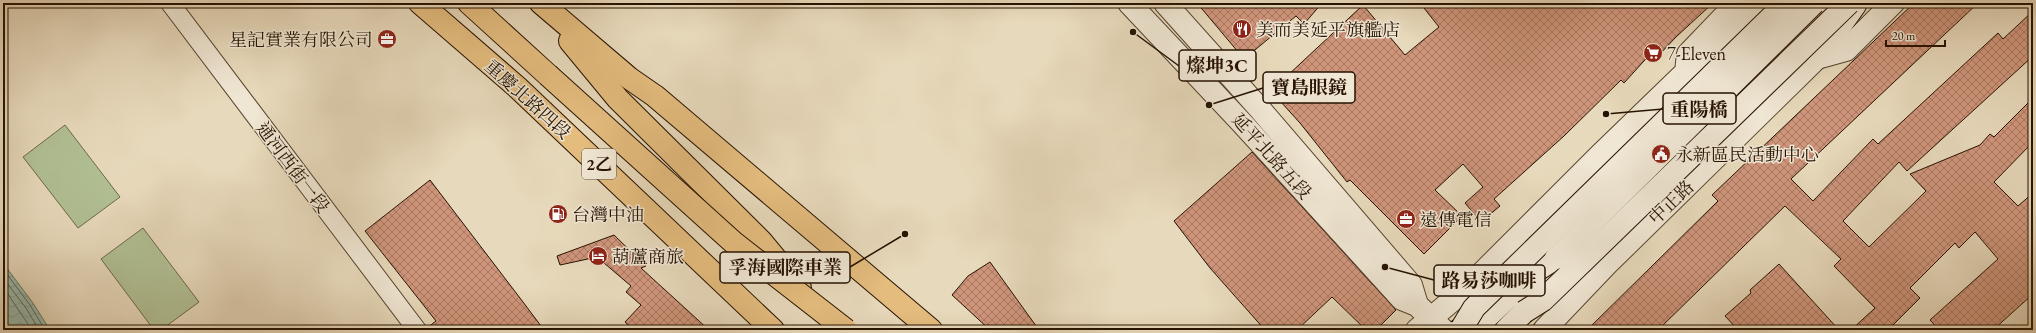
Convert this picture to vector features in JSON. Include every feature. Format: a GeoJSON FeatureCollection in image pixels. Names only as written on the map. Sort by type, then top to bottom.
{"type":"FeatureCollection","features":[{"type":"Feature","properties":{"kind":"main road","name":"重慶北路四段"},"geometry":{"type":"LineString","coordinates":[[420,3],[517,87],[773,330]]}},
{"type":"Feature","properties":{"kind":"main road"},"geometry":{"type":"LineString","coordinates":[[469,3],[733,242],[846,330]]}},
{"type":"Feature","properties":{"kind":"main road"},"geometry":{"type":"LineString","coordinates":[[540,3],[618,99],[756,235],[798,287],[841,330]]}},
{"type":"Feature","properties":{"kind":"main road"},"geometry":{"type":"LineString","coordinates":[[540,3],[629,78],[654,96],[931,330]]}},
{"type":"Feature","properties":{"kind":"street","name":"通河西街一段"},"geometry":{"type":"LineString","coordinates":[[170,3],[417,330]]}},
{"type":"Feature","properties":{"kind":"street","name":"延平北路五段"},"geometry":{"type":"LineString","coordinates":[[1129,3],[1402,299],[1438,323]]}},
{"type":"Feature","properties":{"kind":"street","name":"延平北路五段"},"geometry":{"type":"LineString","coordinates":[[1165,3],[1259,108],[1412,285],[1438,323]]}},
{"type":"Feature","properties":{"kind":"street"},"geometry":{"type":"LineString","coordinates":[[1686,72],[1688,54],[1737,3]]}},
{"type":"Feature","properties":{"kind":"street"},"geometry":{"type":"LineString","coordinates":[[1438,323],[1474,308],[1786,3]]}},
{"type":"Feature","properties":{"kind":"street"},"geometry":{"type":"LineString","coordinates":[[1438,323],[1486,318],[1537,270],[1556,258],[1814,3]]}},
{"type":"Feature","properties":{"kind":"street"},"geometry":{"type":"LineString","coordinates":[[1506,330],[1524,312],[1543,300],[1849,3]]}},
{"type":"Feature","properties":{"kind":"street"},"geometry":{"type":"LineString","coordinates":[[1817,58],[1857,3]]}},
{"type":"Feature","properties":{"kind":"street","name":"中正路"},"geometry":{"type":"LineString","coordinates":[[1544,330],[1607,264],[1817,58],[1846,50],[1893,3]]}},
{"type":"Feature","properties":{"kind":"street"},"geometry":{"type":"LineString","coordinates":[[1438,323],[1467,288],[1550,205],[1686,72],[1702,63],[1763,5]]}},
{"type":"Feature","properties":{"kind":"street"},"geometry":{"type":"LineString","coordinates":[[1550,205],[1607,264]]}},
{"type":"Feature","properties":{"kind":"street"},"geometry":{"type":"LineString","coordinates":[[1524,312],[1556,258]]}},
{"type":"Feature","properties":{"kind":"shaded area"},"geometry":{"type":"Polygon","coordinates":[[[65,125],[120,197],[78,228],[23,157],[65,125]]]}},
{"type":"Feature","properties":{"kind":"shaded area"},"geometry":{"type":"Polygon","coordinates":[[[143,228],[199,302],[161,330],[154,330],[101,259],[143,228]]]}},
{"type":"Feature","properties":{"kind":"water"},"geometry":{"type":"Polygon","coordinates":[[[3,263],[33,303],[50,330],[3,330],[3,263]]]}},
{"type":"Feature","properties":{"kind":"building"},"geometry":{"type":"Polygon","coordinates":[[[1197,3],[1322,3],[1304,24],[1296,16],[1244,59],[1197,3]]]}},
{"type":"Feature","properties":{"kind":"building"},"geometry":{"type":"Polygon","coordinates":[[[1420,3],[1713,3],[1658,56],[1653,51],[1624,83],[1621,80],[1564,136],[1494,199],[1500,206],[1481,222],[1465,203],[1483,187],[1463,164],[1435,190],[1462,216],[1424,254],[1350,180],[1347,182],[1300,123],[1271,91],[1363,5],[1405,55],[1439,27],[1420,3]]]}},
{"type":"Feature","properties":{"kind":"building"},"geometry":{"type":"Polygon","coordinates":[[[1914,3],[1978,3],[1791,179],[1813,201],[1873,139],[1878,144],[1998,33],[2003,39],[2033,11],[2033,56],[1907,171],[1899,162],[1843,221],[1869,247],[1926,191],[1910,174],[1980,145],[1990,134],[1994,137],[2033,98],[2033,142],[1994,182],[2018,206],[2033,193],[2033,294],[1993,330],[1939,330],[1930,320],[1998,259],[1975,232],[1959,248],[1955,243],[1910,288],[1920,298],[1888,330],[1851,330],[1875,308],[1834,266],[1841,259],[1785,206],[1658,330],[1587,330],[1718,201],[1712,195],[1914,3]]]}},
{"type":"Feature","properties":{"kind":"building"},"geometry":{"type":"Polygon","coordinates":[[[1252,152],[1396,310],[1376,330],[1366,330],[1332,297],[1297,330],[1265,330],[1210,268],[1174,221],[1252,152]]]}},
{"type":"Feature","properties":{"kind":"building"},"geometry":{"type":"Polygon","coordinates":[[[430,180],[544,330],[427,330],[427,328],[436,321],[365,231],[430,180]]]}},
{"type":"Feature","properties":{"kind":"building"},"geometry":{"type":"Polygon","coordinates":[[[614,235],[646,266],[641,268],[709,330],[634,330],[625,322],[641,305],[626,292],[631,286],[597,257],[560,265],[557,256],[614,235]]]}},
{"type":"Feature","properties":{"kind":"building"},"geometry":{"type":"Polygon","coordinates":[[[990,262],[1039,330],[990,330],[952,295],[968,276],[990,262]]]}},
{"type":"Feature","properties":{"kind":"building"},"geometry":{"type":"Polygon","coordinates":[[[1779,264],[1839,330],[1738,330],[1725,316],[1751,293],[1750,290],[1779,264]]]}},
{"type":"Feature","properties":{"kind":"place","name":"美而美延平旗艦店"},"geometry":{"type":"Point","coordinates":[1242,29]}},
{"type":"Feature","properties":{"kind":"place","name":"燦坤3C"},"geometry":{"type":"Point","coordinates":[1133,32]}},
{"type":"Feature","properties":{"kind":"place","name":"星記實業有限公司"},"geometry":{"type":"Point","coordinates":[387,39]}},
{"type":"Feature","properties":{"kind":"place","name":"7-Eleven"},"geometry":{"type":"Point","coordinates":[1653,53]}},
{"type":"Feature","properties":{"kind":"place","name":"寶島眼鏡"},"geometry":{"type":"Point","coordinates":[1209,105]}},
{"type":"Feature","properties":{"kind":"place","name":"重陽橋"},"geometry":{"type":"Point","coordinates":[1606,114]}},
{"type":"Feature","properties":{"kind":"place","name":"永新區民活動中心"},"geometry":{"type":"Point","coordinates":[1661,154]}},
{"type":"Feature","properties":{"kind":"place","name":"台灣中油"},"geometry":{"type":"Point","coordinates":[558,214]}},
{"type":"Feature","properties":{"kind":"place","name":"遠傳電信"},"geometry":{"type":"Point","coordinates":[1406,219]}},
{"type":"Feature","properties":{"kind":"place","name":"孚海國際車業"},"geometry":{"type":"Point","coordinates":[905,234]}},
{"type":"Feature","properties":{"kind":"place","name":"葫蘆商旅"},"geometry":{"type":"Point","coordinates":[598,256]}},
{"type":"Feature","properties":{"kind":"place","name":"路易莎咖啡"},"geometry":{"type":"Point","coordinates":[1385,267]}}]}
